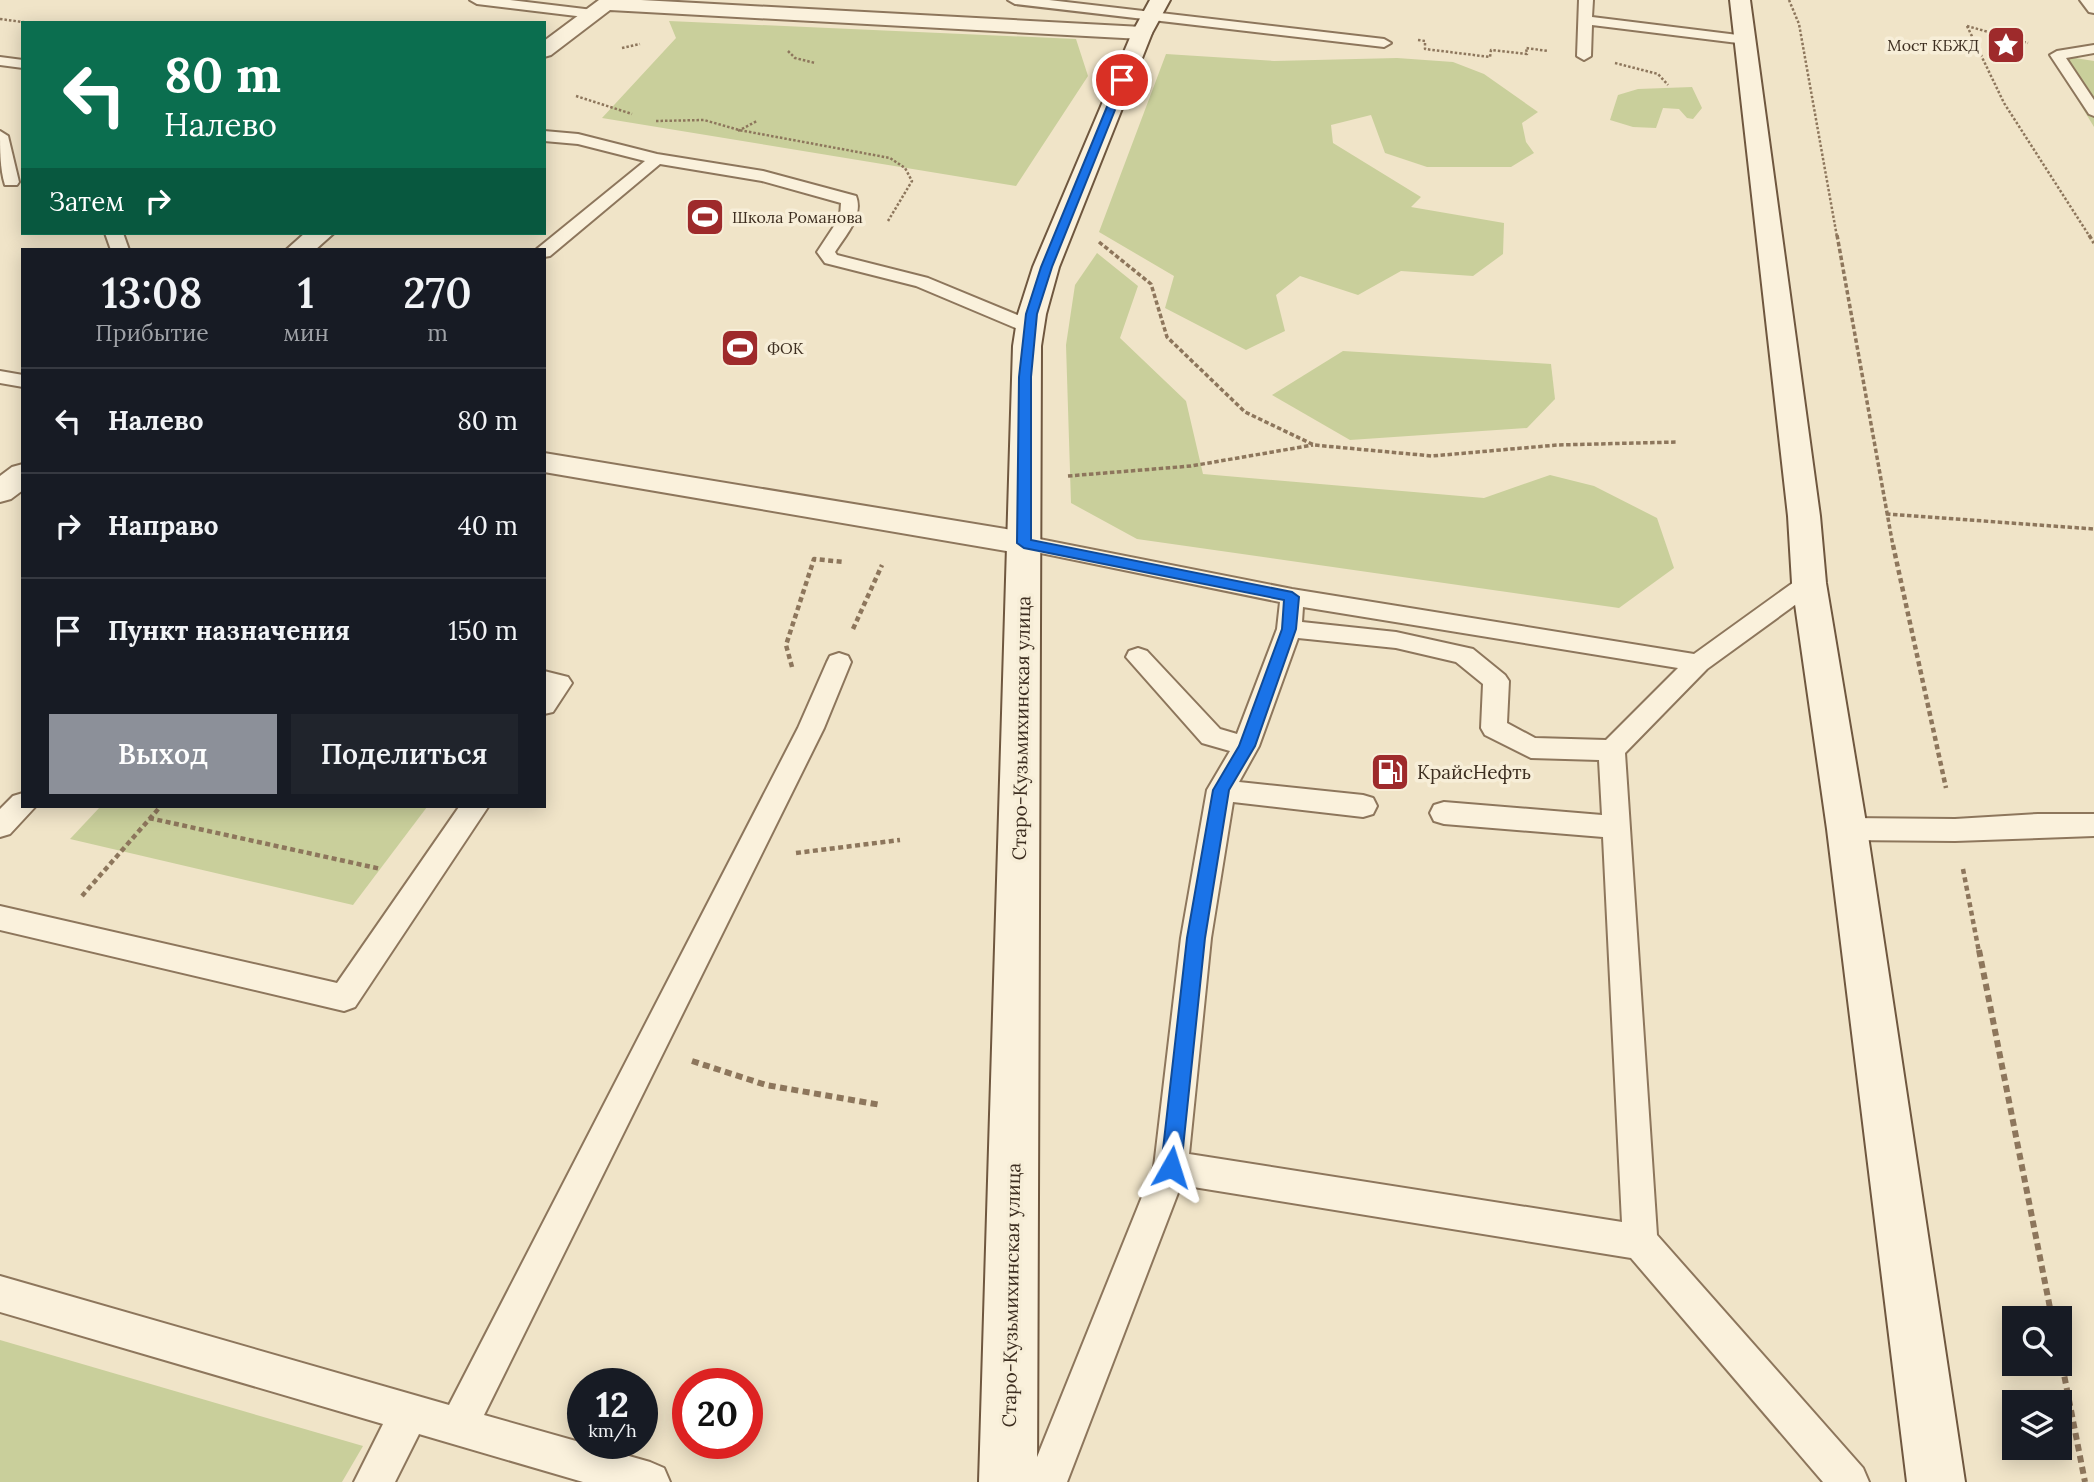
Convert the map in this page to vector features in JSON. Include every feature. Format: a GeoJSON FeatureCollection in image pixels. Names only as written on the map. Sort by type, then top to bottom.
{"type":"FeatureCollection","features":[{"type":"Feature","properties":{"kind":"street"},"geometry":{"type":"LineString","coordinates":[[1740,0],[1802,502],[1809,583],[1847,829],[1936,1482]]}},
{"type":"Feature","properties":{"kind":"street"},"geometry":{"type":"LineString","coordinates":[[546,49],[603,6],[1151,16]]}},
{"type":"Feature","properties":{"kind":"street","name":"Старо-Кузьмихинская улица"},"geometry":{"type":"LineString","coordinates":[[1008,1482],[1025,377],[1030,327],[1046,267],[1151,16]]}},
{"type":"Feature","properties":{"kind":"street"},"geometry":{"type":"LineString","coordinates":[[302,248],[318,235]]}},
{"type":"Feature","properties":{"kind":"street"},"geometry":{"type":"LineString","coordinates":[[546,462],[1024,543]]}},
{"type":"Feature","properties":{"kind":"street"},"geometry":{"type":"LineString","coordinates":[[0,492],[21,476]]}},
{"type":"Feature","properties":{"kind":"lane"},"geometry":{"type":"LineString","coordinates":[[477,0],[603,6]]}},
{"type":"Feature","properties":{"kind":"lane"},"geometry":{"type":"LineString","coordinates":[[1015,0],[1384,43]]}},
{"type":"Feature","properties":{"kind":"lane"},"geometry":{"type":"LineString","coordinates":[[1584,56],[1586,0]]}},
{"type":"Feature","properties":{"kind":"lane"},"geometry":{"type":"LineString","coordinates":[[2087,0],[2094,9]]}},
{"type":"Feature","properties":{"kind":"lane"},"geometry":{"type":"LineString","coordinates":[[1584,20],[1746,40]]}},
{"type":"Feature","properties":{"kind":"lane"},"geometry":{"type":"LineString","coordinates":[[2094,50],[2058,55],[2094,111]]}},
{"type":"Feature","properties":{"kind":"lane"},"geometry":{"type":"LineString","coordinates":[[0,61],[21,64]]}},
{"type":"Feature","properties":{"kind":"lane"},"geometry":{"type":"LineString","coordinates":[[0,136],[11,182]]}},
{"type":"Feature","properties":{"kind":"lane"},"geometry":{"type":"LineString","coordinates":[[546,136],[578,139],[657,159],[763,176],[850,200],[849,217],[827,252],[831,259],[922,282],[1030,327]]}},
{"type":"Feature","properties":{"kind":"lane"},"geometry":{"type":"LineString","coordinates":[[546,249],[657,159]]}},
{"type":"Feature","properties":{"kind":"lane"},"geometry":{"type":"LineString","coordinates":[[0,377],[21,381]]}},
{"type":"Feature","properties":{"kind":"lane"},"geometry":{"type":"LineString","coordinates":[[1024,543],[1292,597],[1698,663]]}},
{"type":"Feature","properties":{"kind":"lane"},"geometry":{"type":"LineString","coordinates":[[1289,629],[1396,640],[1464,655],[1496,681],[1494,728],[1531,748],[1612,750],[1698,663],[1809,583]]}},
{"type":"Feature","properties":{"kind":"lane"},"geometry":{"type":"LineString","coordinates":[[1047,1482],[1171,1167],[1196,938],[1221,790],[1247,746],[1289,629],[1292,597]]}},
{"type":"Feature","properties":{"kind":"lane"},"geometry":{"type":"LineString","coordinates":[[1138,657],[1211,736],[1247,746]]}},
{"type":"Feature","properties":{"kind":"lane"},"geometry":{"type":"LineString","coordinates":[[458,1426],[811,728],[839,662]]}},
{"type":"Feature","properties":{"kind":"lane"},"geometry":{"type":"LineString","coordinates":[[546,680],[559,683],[546,702]]}},
{"type":"Feature","properties":{"kind":"lane"},"geometry":{"type":"LineString","coordinates":[[1612,750],[1640,1242],[1849,1482]]}},
{"type":"Feature","properties":{"kind":"lane"},"geometry":{"type":"LineString","coordinates":[[1221,790],[1363,806]]}},
{"type":"Feature","properties":{"kind":"lane"},"geometry":{"type":"LineString","coordinates":[[0,826],[21,805]]}},
{"type":"Feature","properties":{"kind":"lane"},"geometry":{"type":"LineString","coordinates":[[0,918],[344,998],[473,808]]}},
{"type":"Feature","properties":{"kind":"lane"},"geometry":{"type":"LineString","coordinates":[[1444,813],[1617,827]]}},
{"type":"Feature","properties":{"kind":"lane"},"geometry":{"type":"LineString","coordinates":[[1847,829],[1955,830],[2094,825]]}},
{"type":"Feature","properties":{"kind":"lane"},"geometry":{"type":"LineString","coordinates":[[1171,1167],[1640,1242]]}},
{"type":"Feature","properties":{"kind":"lane"},"geometry":{"type":"LineString","coordinates":[[0,1294],[650,1482]]}},
{"type":"Feature","properties":{"kind":"lane"},"geometry":{"type":"LineString","coordinates":[[374,1482],[410,1412]]}},
{"type":"Feature","properties":{"kind":"path"},"geometry":{"type":"LineString","coordinates":[[1789,0],[1799,24],[1886,513],[1955,830],[2050,1306]]}},
{"type":"Feature","properties":{"kind":"path"},"geometry":{"type":"LineString","coordinates":[[0,19],[21,22]]}},
{"type":"Feature","properties":{"kind":"path"},"geometry":{"type":"LineString","coordinates":[[2058,55],[2005,35],[1967,26],[2004,103],[2094,243]]}},
{"type":"Feature","properties":{"kind":"path"},"geometry":{"type":"LineString","coordinates":[[622,48],[648,42]]}},
{"type":"Feature","properties":{"kind":"path"},"geometry":{"type":"LineString","coordinates":[[1444,52],[1490,57],[1491,50],[1527,54],[1526,48],[1584,56],[1658,74],[1668,85]]}},
{"type":"Feature","properties":{"kind":"path"},"geometry":{"type":"LineString","coordinates":[[576,96],[608,104]]}},
{"type":"Feature","properties":{"kind":"path"},"geometry":{"type":"LineString","coordinates":[[1089,234],[1151,284],[1167,337],[1245,412],[1314,445]]}},
{"type":"Feature","properties":{"kind":"path"},"geometry":{"type":"LineString","coordinates":[[1066,476],[1131,474],[1236,461],[1314,445],[1432,456],[1556,445],[1677,442]]}},
{"type":"Feature","properties":{"kind":"path"},"geometry":{"type":"LineString","coordinates":[[1886,513],[2094,529]]}},
{"type":"Feature","properties":{"kind":"path"},"geometry":{"type":"LineString","coordinates":[[814,559],[843,562]]}},
{"type":"Feature","properties":{"kind":"path"},"geometry":{"type":"LineString","coordinates":[[853,629],[882,565]]}},
{"type":"Feature","properties":{"kind":"path"},"geometry":{"type":"LineString","coordinates":[[51,931],[159,808]]}},
{"type":"Feature","properties":{"kind":"path"},"geometry":{"type":"LineString","coordinates":[[149,818],[425,879]]}},
{"type":"Feature","properties":{"kind":"path"},"geometry":{"type":"LineString","coordinates":[[850,846],[900,840]]}},
{"type":"Feature","properties":{"kind":"path"},"geometry":{"type":"LineString","coordinates":[[649,1048],[766,1085],[881,1105]]}},
{"type":"Feature","properties":{"kind":"path"},"geometry":{"type":"LineString","coordinates":[[2064,1376],[2085,1482]]}},
{"type":"Feature","properties":{"kind":"green space"},"geometry":{"type":"Polygon","coordinates":[[[669,21],[1076,39],[1088,76],[1016,186],[602,118],[676,38],[669,21]]]}},
{"type":"Feature","properties":{"kind":"green space"},"geometry":{"type":"Polygon","coordinates":[[[1166,54],[1274,61],[1397,58],[1453,62],[1484,74],[1538,112],[1522,123],[1526,142],[1534,153],[1511,167],[1427,167],[1385,153],[1371,115],[1331,125],[1333,143],[1421,197],[1411,207],[1504,223],[1503,254],[1473,276],[1401,271],[1358,295],[1300,276],[1276,295],[1285,331],[1246,350],[1165,308],[1174,276],[1099,232],[1166,54]]]}},
{"type":"Feature","properties":{"kind":"green space"},"geometry":{"type":"Polygon","coordinates":[[[2050,54],[2094,61],[2094,127],[2050,54]]]}},
{"type":"Feature","properties":{"kind":"green space"},"geometry":{"type":"Polygon","coordinates":[[[1692,87],[1702,108],[1693,119],[1687,118],[1679,109],[1663,108],[1656,128],[1633,127],[1610,120],[1618,95],[1638,89],[1692,87]]]}},
{"type":"Feature","properties":{"kind":"green space"},"geometry":{"type":"Polygon","coordinates":[[[1097,253],[1138,286],[1120,338],[1186,401],[1203,474],[1484,498],[1550,475],[1594,486],[1657,518],[1674,568],[1619,608],[1137,539],[1071,503],[1066,345],[1075,285],[1097,253]]]}},
{"type":"Feature","properties":{"kind":"green space"},"geometry":{"type":"Polygon","coordinates":[[[1343,351],[1551,364],[1555,399],[1527,428],[1350,440],[1272,395],[1343,351]]]}},
{"type":"Feature","properties":{"kind":"green space"},"geometry":{"type":"Polygon","coordinates":[[[99,808],[426,808],[353,905],[70,839],[99,808]]]}},
{"type":"Feature","properties":{"kind":"green space"},"geometry":{"type":"Polygon","coordinates":[[[0,1340],[363,1446],[342,1482],[0,1482],[0,1340]]]}},
{"type":"Feature","properties":{"kind":"place","name":"Мост КБЖД"},"geometry":{"type":"Point","coordinates":[2006,45]}},
{"type":"Feature","properties":{"kind":"place","name":"Школа Романова"},"geometry":{"type":"Point","coordinates":[705,217]}},
{"type":"Feature","properties":{"kind":"place","name":"ФОК"},"geometry":{"type":"Point","coordinates":[740,348]}},
{"type":"Feature","properties":{"kind":"place","name":"КрайсНефть"},"geometry":{"type":"Point","coordinates":[1390,772]}},
{"type":"Feature","properties":{"kind":"route"},"geometry":{"type":"LineString","coordinates":[[1122,80],[1046,267],[1032,314],[1025,377],[1024,543],[1292,597],[1289,629],[1247,746],[1221,790],[1196,938],[1171,1167]]}}]}
